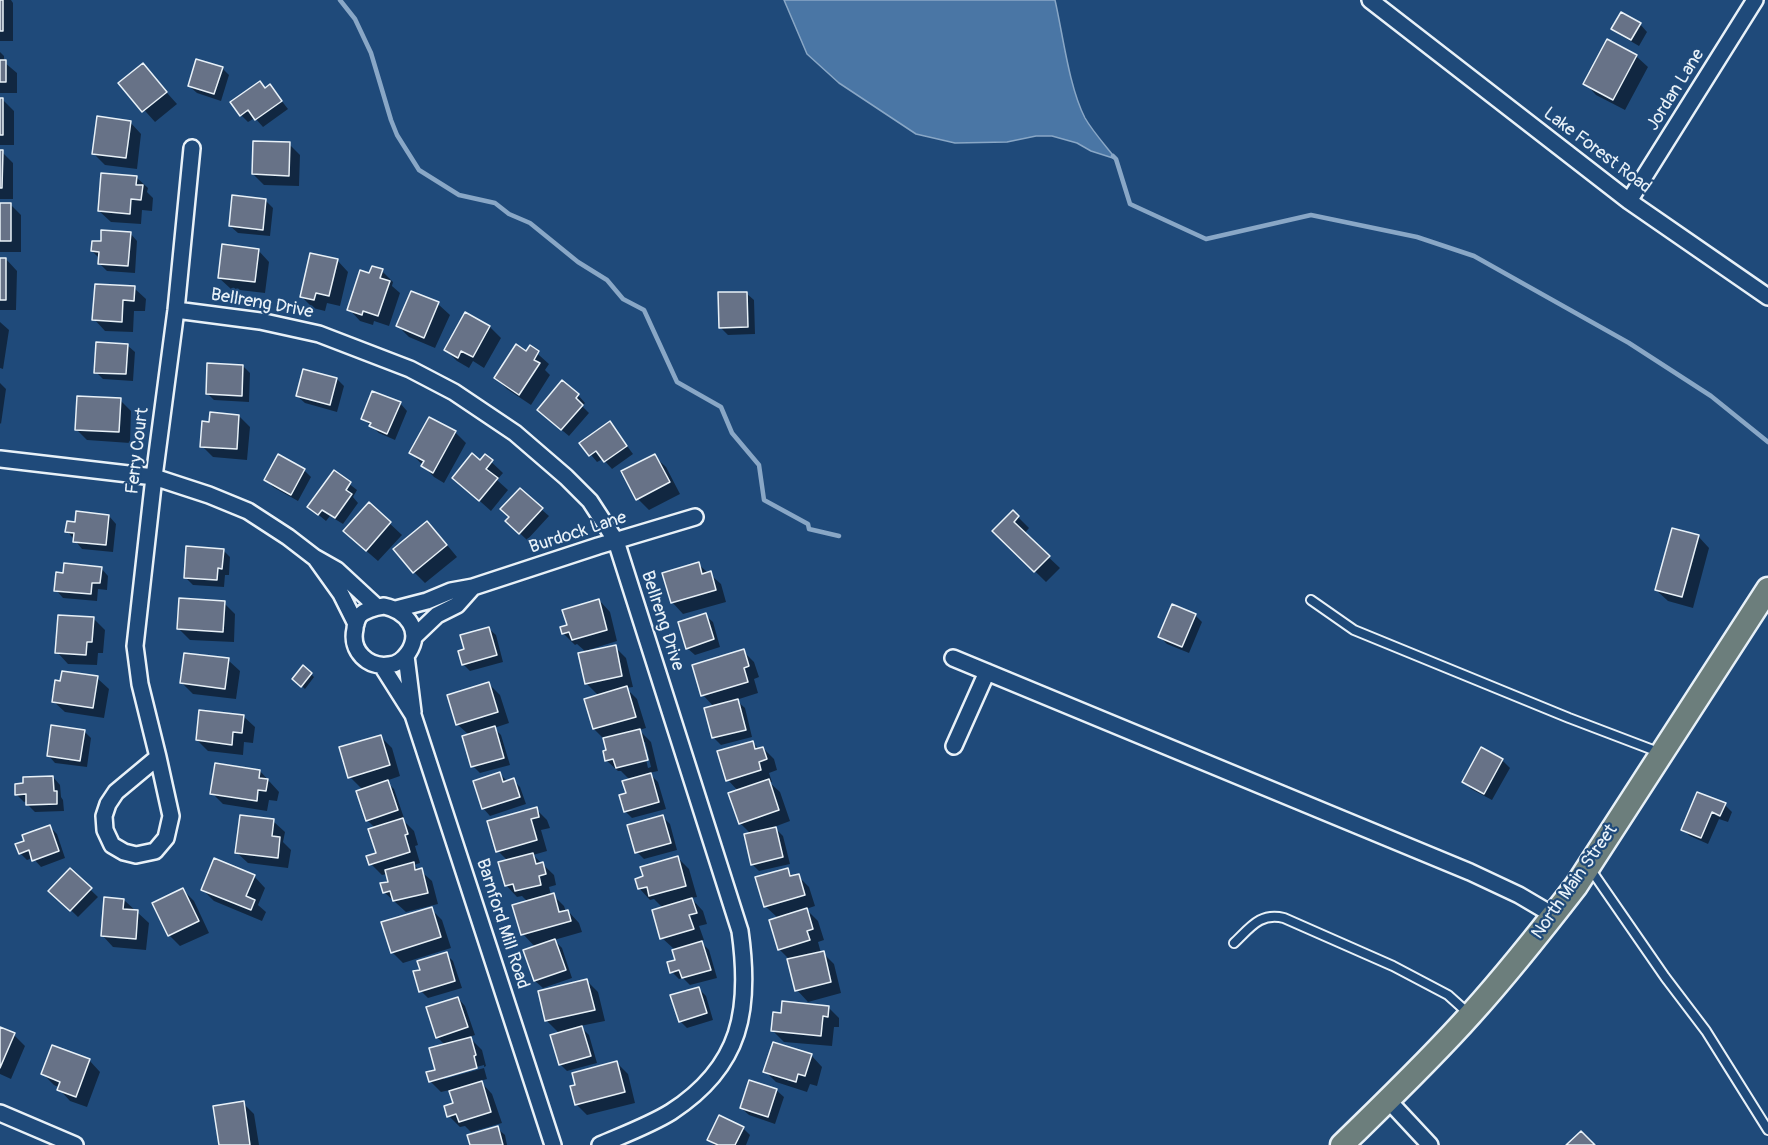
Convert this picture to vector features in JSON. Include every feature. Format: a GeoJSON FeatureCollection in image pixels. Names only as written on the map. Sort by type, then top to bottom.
{"type":"FeatureCollection","features":[{"type":"Feature","properties":{"kind":"main road","name":"North Main Street"},"geometry":{"type":"LineString","coordinates":[[1342,1145],[1470,1015],[1523,954],[1553,915],[1588,867],[1768,589]]}},
{"type":"Feature","properties":{"kind":"street","name":"Lake Forest Road"},"geometry":{"type":"LineString","coordinates":[[1370,0],[1629,201],[1768,297]]}},
{"type":"Feature","properties":{"kind":"street","name":"Jordan Lane"},"geometry":{"type":"LineString","coordinates":[[1629,201],[1755,0]]}},
{"type":"Feature","properties":{"kind":"street","name":"Ferry Court"},"geometry":{"type":"LineString","coordinates":[[158,757],[116,792],[108,804],[104,816],[105,830],[112,844],[124,852],[136,855],[155,851],[166,838],[171,816],[158,757],[140,684],[135,646],[176,310],[192,148]]}},
{"type":"Feature","properties":{"kind":"street","name":"Bellreng Drive"},"geometry":{"type":"LineString","coordinates":[[176,310],[260,321],[319,334],[410,369],[454,392],[515,433],[566,477],[590,501],[616,541],[740,931],[745,991],[740,1023],[728,1054],[713,1077],[669,1113],[600,1145]]}},
{"type":"Feature","properties":{"kind":"street","name":"Barnford Mill Road"},"geometry":{"type":"LineString","coordinates":[[0,459],[154,477],[209,495],[248,511],[288,537],[314,557],[337,570],[377,607]]}},
{"type":"Feature","properties":{"kind":"street","name":"Burdock Lane"},"geometry":{"type":"LineString","coordinates":[[396,609],[695,517]]}},
{"type":"Feature","properties":{"kind":"street","name":"Barnford Mill Road"},"geometry":{"type":"LineString","coordinates":[[314,557],[341,594],[356,624],[353,635],[355,647],[362,657],[382,666],[413,716]]}},
{"type":"Feature","properties":{"kind":"street","name":"Burdock Lane"},"geometry":{"type":"LineString","coordinates":[[414,637],[436,615],[457,605],[473,587]]}},
{"type":"Feature","properties":{"kind":"street"},"geometry":{"type":"LineString","coordinates":[[356,624],[359,616],[384,606],[396,609],[405,616],[412,626],[414,637]]}},
{"type":"Feature","properties":{"kind":"street","name":"Barnford Mill Road"},"geometry":{"type":"LineString","coordinates":[[414,637],[406,656],[413,716],[553,1145]]}},
{"type":"Feature","properties":{"kind":"street"},"geometry":{"type":"LineString","coordinates":[[382,666],[400,662],[406,656]]}},
{"type":"Feature","properties":{"kind":"street"},"geometry":{"type":"LineString","coordinates":[[953,658],[1470,872],[1519,895],[1553,915]]}},
{"type":"Feature","properties":{"kind":"street"},"geometry":{"type":"LineString","coordinates":[[954,746],[987,672]]}},
{"type":"Feature","properties":{"kind":"street"},"geometry":{"type":"LineString","coordinates":[[1388,1100],[1430,1145]]}},
{"type":"Feature","properties":{"kind":"street"},"geometry":{"type":"LineString","coordinates":[[0,1113],[75,1145]]}},
{"type":"Feature","properties":{"kind":"lane"},"geometry":{"type":"LineString","coordinates":[[1311,600],[1354,630],[1569,718],[1662,753]]}},
{"type":"Feature","properties":{"kind":"lane"},"geometry":{"type":"LineString","coordinates":[[1588,867],[1706,1032],[1768,1130]]}},
{"type":"Feature","properties":{"kind":"lane"},"geometry":{"type":"LineString","coordinates":[[1234,943],[1259,921],[1273,915],[1284,918],[1393,966],[1449,995],[1470,1015]]}},
{"type":"Feature","properties":{"kind":"water"},"geometry":{"type":"Polygon","coordinates":[[[784,0],[1055,0],[1079,105],[1088,123],[1116,159],[1091,151],[1077,143],[1052,136],[1036,136],[1007,142],[955,143],[916,134],[839,83],[807,54],[784,0]]]}},
{"type":"Feature","properties":{"kind":"building"},"geometry":{"type":"Polygon","coordinates":[[[0,0],[3,0],[3,31],[0,31],[0,0]]]}},
{"type":"Feature","properties":{"kind":"building"},"geometry":{"type":"Polygon","coordinates":[[[1621,12],[1641,23],[1631,40],[1611,29],[1621,12]]]}},
{"type":"Feature","properties":{"kind":"building"},"geometry":{"type":"Polygon","coordinates":[[[1607,39],[1637,55],[1613,100],[1583,84],[1607,39]]]}},
{"type":"Feature","properties":{"kind":"building"},"geometry":{"type":"Polygon","coordinates":[[[196,59],[223,67],[214,94],[188,86],[196,59]]]}},
{"type":"Feature","properties":{"kind":"building"},"geometry":{"type":"Polygon","coordinates":[[[0,60],[6,60],[6,82],[0,82],[0,60]]]}},
{"type":"Feature","properties":{"kind":"building"},"geometry":{"type":"Polygon","coordinates":[[[143,63],[167,92],[142,112],[118,83],[143,63]]]}},
{"type":"Feature","properties":{"kind":"building"},"geometry":{"type":"Polygon","coordinates":[[[260,81],[265,88],[270,84],[282,101],[255,120],[248,110],[240,116],[230,102],[260,81]]]}},
{"type":"Feature","properties":{"kind":"building"},"geometry":{"type":"Polygon","coordinates":[[[0,98],[3,98],[3,135],[0,135],[0,98]]]}},
{"type":"Feature","properties":{"kind":"building"},"geometry":{"type":"Polygon","coordinates":[[[97,116],[131,121],[126,158],[92,154],[97,116]]]}},
{"type":"Feature","properties":{"kind":"building"},"geometry":{"type":"Polygon","coordinates":[[[253,141],[290,142],[289,176],[252,174],[253,141]]]}},
{"type":"Feature","properties":{"kind":"building"},"geometry":{"type":"Polygon","coordinates":[[[0,150],[3,150],[2,188],[0,188],[0,150]]]}},
{"type":"Feature","properties":{"kind":"building"},"geometry":{"type":"Polygon","coordinates":[[[101,173],[137,176],[136,185],[143,185],[141,200],[131,199],[130,214],[98,211],[101,173]]]}},
{"type":"Feature","properties":{"kind":"building"},"geometry":{"type":"Polygon","coordinates":[[[232,195],[266,199],[263,230],[229,226],[232,195]]]}},
{"type":"Feature","properties":{"kind":"building"},"geometry":{"type":"Polygon","coordinates":[[[0,203],[11,203],[11,241],[0,241],[0,203]]]}},
{"type":"Feature","properties":{"kind":"building"},"geometry":{"type":"Polygon","coordinates":[[[101,230],[131,232],[128,266],[98,264],[99,252],[91,251],[92,241],[101,241],[101,230]]]}},
{"type":"Feature","properties":{"kind":"building"},"geometry":{"type":"Polygon","coordinates":[[[222,244],[259,249],[255,282],[218,278],[222,244]]]}},
{"type":"Feature","properties":{"kind":"building"},"geometry":{"type":"Polygon","coordinates":[[[310,253],[338,259],[329,296],[316,293],[314,300],[300,297],[310,253]]]}},
{"type":"Feature","properties":{"kind":"building"},"geometry":{"type":"Polygon","coordinates":[[[0,258],[6,258],[6,300],[0,300],[0,258]]]}},
{"type":"Feature","properties":{"kind":"building"},"geometry":{"type":"Polygon","coordinates":[[[372,266],[383,269],[380,278],[390,281],[378,316],[363,311],[362,315],[347,310],[360,270],[369,273],[372,266]]]}},
{"type":"Feature","properties":{"kind":"building"},"geometry":{"type":"Polygon","coordinates":[[[95,284],[135,286],[134,301],[123,300],[122,322],[92,320],[95,284]]]}},
{"type":"Feature","properties":{"kind":"building"},"geometry":{"type":"Polygon","coordinates":[[[411,291],[439,302],[424,338],[396,326],[411,291]]]}},
{"type":"Feature","properties":{"kind":"building"},"geometry":{"type":"Polygon","coordinates":[[[718,292],[747,292],[748,327],[719,328],[718,292]]]}},
{"type":"Feature","properties":{"kind":"building"},"geometry":{"type":"Polygon","coordinates":[[[465,312],[490,326],[473,357],[461,351],[458,358],[444,350],[465,312]]]}},
{"type":"Feature","properties":{"kind":"building"},"geometry":{"type":"Polygon","coordinates":[[[96,342],[128,344],[126,374],[94,373],[96,342]]]}},
{"type":"Feature","properties":{"kind":"building"},"geometry":{"type":"Polygon","coordinates":[[[516,344],[526,351],[530,345],[539,351],[534,360],[540,363],[519,395],[494,378],[516,344]]]}},
{"type":"Feature","properties":{"kind":"building"},"geometry":{"type":"Polygon","coordinates":[[[207,363],[243,365],[242,396],[206,394],[207,363]]]}},
{"type":"Feature","properties":{"kind":"building"},"geometry":{"type":"Polygon","coordinates":[[[303,369],[337,378],[330,405],[296,396],[303,369]]]}},
{"type":"Feature","properties":{"kind":"building"},"geometry":{"type":"Polygon","coordinates":[[[562,380],[579,394],[576,398],[583,405],[561,430],[537,410],[562,380]]]}},
{"type":"Feature","properties":{"kind":"building"},"geometry":{"type":"Polygon","coordinates":[[[372,391],[401,402],[387,434],[369,426],[371,423],[361,419],[372,391]]]}},
{"type":"Feature","properties":{"kind":"building"},"geometry":{"type":"Polygon","coordinates":[[[77,396],[121,398],[119,432],[75,430],[77,396]]]}},
{"type":"Feature","properties":{"kind":"building"},"geometry":{"type":"Polygon","coordinates":[[[210,412],[239,415],[237,449],[200,447],[202,421],[209,422],[210,412]]]}},
{"type":"Feature","properties":{"kind":"building"},"geometry":{"type":"Polygon","coordinates":[[[429,417],[456,431],[433,473],[421,466],[424,461],[409,453],[429,417]]]}},
{"type":"Feature","properties":{"kind":"building"},"geometry":{"type":"Polygon","coordinates":[[[610,421],[627,446],[604,462],[596,451],[589,456],[579,443],[610,421]]]}},
{"type":"Feature","properties":{"kind":"building"},"geometry":{"type":"Polygon","coordinates":[[[472,453],[480,460],[485,454],[493,460],[486,469],[498,478],[479,501],[452,478],[472,453]]]}},
{"type":"Feature","properties":{"kind":"building"},"geometry":{"type":"Polygon","coordinates":[[[278,454],[305,469],[291,495],[264,480],[278,454]]]}},
{"type":"Feature","properties":{"kind":"building"},"geometry":{"type":"Polygon","coordinates":[[[655,454],[670,482],[636,500],[621,471],[655,454]]]}},
{"type":"Feature","properties":{"kind":"building"},"geometry":{"type":"Polygon","coordinates":[[[334,470],[351,482],[346,490],[352,494],[335,518],[322,510],[318,515],[307,507],[334,470]]]}},
{"type":"Feature","properties":{"kind":"building"},"geometry":{"type":"Polygon","coordinates":[[[520,488],[543,508],[519,534],[505,521],[509,517],[500,509],[520,488]]]}},
{"type":"Feature","properties":{"kind":"building"},"geometry":{"type":"Polygon","coordinates":[[[369,502],[391,522],[366,551],[343,531],[369,502]]]}},
{"type":"Feature","properties":{"kind":"building"},"geometry":{"type":"Polygon","coordinates":[[[1013,510],[1019,516],[1014,522],[1050,556],[1034,572],[992,531],[1013,510]]]}},
{"type":"Feature","properties":{"kind":"building"},"geometry":{"type":"Polygon","coordinates":[[[76,511],[109,515],[106,545],[73,542],[74,533],[65,532],[67,521],[75,522],[76,511]]]}},
{"type":"Feature","properties":{"kind":"building"},"geometry":{"type":"Polygon","coordinates":[[[427,521],[447,545],[413,573],[393,549],[427,521]]]}},
{"type":"Feature","properties":{"kind":"building"},"geometry":{"type":"Polygon","coordinates":[[[1672,528],[1699,535],[1682,597],[1655,590],[1672,528]]]}},
{"type":"Feature","properties":{"kind":"building"},"geometry":{"type":"Polygon","coordinates":[[[186,546],[224,549],[222,569],[218,568],[217,580],[184,578],[186,546]]]}},
{"type":"Feature","properties":{"kind":"building"},"geometry":{"type":"Polygon","coordinates":[[[699,562],[702,574],[711,571],[716,590],[671,603],[662,573],[699,562]]]}},
{"type":"Feature","properties":{"kind":"building"},"geometry":{"type":"Polygon","coordinates":[[[64,563],[102,567],[100,583],[92,583],[91,594],[54,591],[56,572],[63,573],[64,563]]]}},
{"type":"Feature","properties":{"kind":"building"},"geometry":{"type":"Polygon","coordinates":[[[179,598],[225,601],[223,632],[177,629],[179,598]]]}},
{"type":"Feature","properties":{"kind":"building"},"geometry":{"type":"Polygon","coordinates":[[[599,599],[607,630],[572,640],[569,632],[562,634],[560,627],[567,625],[562,610],[599,599]]]}},
{"type":"Feature","properties":{"kind":"building"},"geometry":{"type":"Polygon","coordinates":[[[1172,604],[1196,614],[1182,647],[1158,637],[1172,604]]]}},
{"type":"Feature","properties":{"kind":"building"},"geometry":{"type":"Polygon","coordinates":[[[706,613],[714,639],[686,649],[678,622],[706,613]]]}},
{"type":"Feature","properties":{"kind":"building"},"geometry":{"type":"Polygon","coordinates":[[[58,615],[94,617],[92,642],[87,642],[86,655],[55,653],[58,615]]]}},
{"type":"Feature","properties":{"kind":"building"},"geometry":{"type":"Polygon","coordinates":[[[489,627],[497,655],[462,665],[458,651],[464,649],[460,635],[489,627]]]}},
{"type":"Feature","properties":{"kind":"building"},"geometry":{"type":"Polygon","coordinates":[[[616,645],[622,676],[585,684],[578,653],[616,645]]]}},
{"type":"Feature","properties":{"kind":"building"},"geometry":{"type":"Polygon","coordinates":[[[744,649],[749,666],[744,668],[748,682],[701,696],[692,665],[744,649]]]}},
{"type":"Feature","properties":{"kind":"building"},"geometry":{"type":"Polygon","coordinates":[[[184,653],[229,658],[225,689],[180,683],[184,653]]]}},
{"type":"Feature","properties":{"kind":"building"},"geometry":{"type":"Polygon","coordinates":[[[303,665],[312,673],[301,687],[292,679],[303,665]]]}},
{"type":"Feature","properties":{"kind":"building"},"geometry":{"type":"Polygon","coordinates":[[[62,671],[98,676],[93,708],[52,702],[55,680],[60,681],[62,671]]]}},
{"type":"Feature","properties":{"kind":"building"},"geometry":{"type":"Polygon","coordinates":[[[489,682],[498,712],[456,725],[447,695],[489,682]]]}},
{"type":"Feature","properties":{"kind":"building"},"geometry":{"type":"Polygon","coordinates":[[[627,686],[636,717],[593,729],[584,699],[627,686]]]}},
{"type":"Feature","properties":{"kind":"building"},"geometry":{"type":"Polygon","coordinates":[[[738,699],[746,730],[712,738],[704,708],[738,699]]]}},
{"type":"Feature","properties":{"kind":"building"},"geometry":{"type":"Polygon","coordinates":[[[199,710],[244,715],[242,733],[233,732],[232,745],[196,740],[199,710]]]}},
{"type":"Feature","properties":{"kind":"building"},"geometry":{"type":"Polygon","coordinates":[[[51,725],[85,730],[80,761],[47,756],[51,725]]]}},
{"type":"Feature","properties":{"kind":"building"},"geometry":{"type":"Polygon","coordinates":[[[495,726],[504,758],[471,767],[462,736],[495,726]]]}},
{"type":"Feature","properties":{"kind":"building"},"geometry":{"type":"Polygon","coordinates":[[[640,729],[648,760],[616,768],[613,759],[605,761],[603,751],[606,750],[603,738],[640,729]]]}},
{"type":"Feature","properties":{"kind":"building"},"geometry":{"type":"Polygon","coordinates":[[[381,735],[390,765],[348,778],[339,747],[381,735]]]}},
{"type":"Feature","properties":{"kind":"building"},"geometry":{"type":"Polygon","coordinates":[[[753,741],[755,749],[763,747],[767,759],[759,762],[761,770],[726,781],[717,751],[753,741]]]}},
{"type":"Feature","properties":{"kind":"building"},"geometry":{"type":"Polygon","coordinates":[[[1481,747],[1503,759],[1484,794],[1462,782],[1481,747]]]}},
{"type":"Feature","properties":{"kind":"building"},"geometry":{"type":"Polygon","coordinates":[[[215,763],[260,770],[259,778],[268,779],[266,791],[258,790],[257,801],[210,794],[215,763]]]}},
{"type":"Feature","properties":{"kind":"building"},"geometry":{"type":"Polygon","coordinates":[[[500,772],[503,782],[514,778],[520,797],[482,809],[473,781],[500,772]]]}},
{"type":"Feature","properties":{"kind":"building"},"geometry":{"type":"Polygon","coordinates":[[[651,773],[659,802],[624,812],[619,795],[626,793],[622,781],[651,773]]]}},
{"type":"Feature","properties":{"kind":"building"},"geometry":{"type":"Polygon","coordinates":[[[53,776],[54,791],[57,791],[57,804],[26,805],[26,794],[15,795],[15,784],[23,783],[23,777],[53,776]]]}},
{"type":"Feature","properties":{"kind":"building"},"geometry":{"type":"Polygon","coordinates":[[[769,779],[779,810],[739,824],[728,793],[769,779]]]}},
{"type":"Feature","properties":{"kind":"building"},"geometry":{"type":"Polygon","coordinates":[[[388,780],[398,810],[366,821],[356,791],[388,780]]]}},
{"type":"Feature","properties":{"kind":"building"},"geometry":{"type":"Polygon","coordinates":[[[1697,792],[1726,803],[1720,816],[1712,812],[1701,838],[1681,830],[1697,792]]]}},
{"type":"Feature","properties":{"kind":"building"},"geometry":{"type":"Polygon","coordinates":[[[537,807],[539,817],[531,819],[537,840],[496,852],[487,821],[537,807]]]}},
{"type":"Feature","properties":{"kind":"building"},"geometry":{"type":"Polygon","coordinates":[[[240,815],[274,819],[272,836],[280,837],[278,858],[235,853],[240,815]]]}},
{"type":"Feature","properties":{"kind":"building"},"geometry":{"type":"Polygon","coordinates":[[[663,815],[671,843],[635,853],[627,825],[663,815]]]}},
{"type":"Feature","properties":{"kind":"building"},"geometry":{"type":"Polygon","coordinates":[[[403,818],[410,852],[369,865],[366,856],[376,853],[368,829],[403,818]]]}},
{"type":"Feature","properties":{"kind":"building"},"geometry":{"type":"Polygon","coordinates":[[[50,825],[59,851],[32,861],[29,850],[19,854],[15,844],[24,841],[22,835],[50,825]]]}},
{"type":"Feature","properties":{"kind":"building"},"geometry":{"type":"Polygon","coordinates":[[[776,827],[783,857],[751,865],[744,834],[776,827]]]}},
{"type":"Feature","properties":{"kind":"building"},"geometry":{"type":"Polygon","coordinates":[[[533,853],[536,864],[543,862],[546,874],[539,876],[541,885],[515,891],[513,884],[505,886],[498,862],[533,853]]]}},
{"type":"Feature","properties":{"kind":"building"},"geometry":{"type":"Polygon","coordinates":[[[678,856],[686,886],[649,896],[647,887],[638,889],[635,879],[643,876],[640,867],[678,856]]]}},
{"type":"Feature","properties":{"kind":"building"},"geometry":{"type":"Polygon","coordinates":[[[214,858],[255,875],[246,896],[255,900],[251,910],[201,890],[214,858]]]}},
{"type":"Feature","properties":{"kind":"building"},"geometry":{"type":"Polygon","coordinates":[[[414,862],[415,870],[422,868],[428,893],[393,901],[390,891],[383,893],[380,883],[388,882],[385,870],[414,862]]]}},
{"type":"Feature","properties":{"kind":"building"},"geometry":{"type":"Polygon","coordinates":[[[70,868],[92,888],[70,911],[48,891],[70,868]]]}},
{"type":"Feature","properties":{"kind":"building"},"geometry":{"type":"Polygon","coordinates":[[[788,868],[790,876],[799,874],[805,895],[764,907],[755,877],[788,868]]]}},
{"type":"Feature","properties":{"kind":"building"},"geometry":{"type":"Polygon","coordinates":[[[183,888],[199,921],[168,936],[152,903],[183,888]]]}},
{"type":"Feature","properties":{"kind":"building"},"geometry":{"type":"Polygon","coordinates":[[[554,893],[559,912],[568,910],[571,921],[521,935],[512,905],[554,893]]]}},
{"type":"Feature","properties":{"kind":"building"},"geometry":{"type":"Polygon","coordinates":[[[104,897],[124,899],[123,909],[138,910],[136,939],[101,936],[104,897]]]}},
{"type":"Feature","properties":{"kind":"building"},"geometry":{"type":"Polygon","coordinates":[[[692,898],[697,913],[689,915],[694,929],[660,939],[652,910],[692,898]]]}},
{"type":"Feature","properties":{"kind":"building"},"geometry":{"type":"Polygon","coordinates":[[[432,907],[441,937],[391,953],[381,922],[432,907]]]}},
{"type":"Feature","properties":{"kind":"building"},"geometry":{"type":"Polygon","coordinates":[[[807,908],[813,929],[807,931],[810,940],[778,950],[769,920],[807,908]]]}},
{"type":"Feature","properties":{"kind":"building"},"geometry":{"type":"Polygon","coordinates":[[[555,939],[566,970],[534,981],[523,950],[555,939]]]}},
{"type":"Feature","properties":{"kind":"building"},"geometry":{"type":"Polygon","coordinates":[[[702,941],[711,970],[682,978],[679,970],[670,973],[667,962],[675,960],[672,950],[702,941]]]}},
{"type":"Feature","properties":{"kind":"building"},"geometry":{"type":"Polygon","coordinates":[[[824,951],[831,982],[795,991],[787,959],[824,951]]]}},
{"type":"Feature","properties":{"kind":"building"},"geometry":{"type":"Polygon","coordinates":[[[447,952],[455,981],[419,992],[413,971],[420,970],[417,961],[447,952]]]}},
{"type":"Feature","properties":{"kind":"building"},"geometry":{"type":"Polygon","coordinates":[[[587,979],[595,1010],[545,1021],[538,991],[587,979]]]}},
{"type":"Feature","properties":{"kind":"building"},"geometry":{"type":"Polygon","coordinates":[[[699,987],[707,1013],[679,1022],[670,995],[699,987]]]}},
{"type":"Feature","properties":{"kind":"building"},"geometry":{"type":"Polygon","coordinates":[[[458,997],[468,1027],[436,1038],[426,1007],[458,997]]]}},
{"type":"Feature","properties":{"kind":"building"},"geometry":{"type":"Polygon","coordinates":[[[782,1001],[829,1006],[828,1017],[823,1016],[821,1036],[771,1031],[773,1012],[781,1013],[782,1001]]]}},
{"type":"Feature","properties":{"kind":"building"},"geometry":{"type":"Polygon","coordinates":[[[582,1026],[591,1056],[559,1065],[550,1035],[582,1026]]]}},
{"type":"Feature","properties":{"kind":"building"},"geometry":{"type":"Polygon","coordinates":[[[0,1027],[15,1033],[0,1068],[0,1027]]]}},
{"type":"Feature","properties":{"kind":"building"},"geometry":{"type":"Polygon","coordinates":[[[471,1037],[477,1068],[429,1082],[426,1072],[435,1070],[429,1048],[471,1037]]]}},
{"type":"Feature","properties":{"kind":"building"},"geometry":{"type":"Polygon","coordinates":[[[773,1042],[812,1054],[805,1076],[798,1074],[796,1082],[763,1072],[773,1042]]]}},
{"type":"Feature","properties":{"kind":"building"},"geometry":{"type":"Polygon","coordinates":[[[52,1045],[90,1059],[76,1097],[57,1090],[60,1082],[41,1074],[52,1045]]]}},
{"type":"Feature","properties":{"kind":"building"},"geometry":{"type":"Polygon","coordinates":[[[617,1061],[625,1092],[575,1105],[570,1086],[575,1085],[572,1073],[617,1061]]]}},
{"type":"Feature","properties":{"kind":"building"},"geometry":{"type":"Polygon","coordinates":[[[749,1080],[777,1089],[768,1117],[740,1108],[749,1080]]]}},
{"type":"Feature","properties":{"kind":"building"},"geometry":{"type":"Polygon","coordinates":[[[482,1081],[491,1112],[459,1122],[456,1114],[447,1117],[444,1106],[453,1103],[449,1091],[482,1081]]]}},
{"type":"Feature","properties":{"kind":"building"},"geometry":{"type":"Polygon","coordinates":[[[244,1101],[250,1145],[219,1145],[213,1106],[244,1101]]]}},
{"type":"Feature","properties":{"kind":"building"},"geometry":{"type":"Polygon","coordinates":[[[719,1115],[744,1127],[735,1145],[718,1145],[707,1140],[719,1115]]]}},
{"type":"Feature","properties":{"kind":"building"},"geometry":{"type":"Polygon","coordinates":[[[498,1126],[503,1145],[470,1145],[467,1135],[498,1126]]]}},
{"type":"Feature","properties":{"kind":"building"},"geometry":{"type":"Polygon","coordinates":[[[1581,1131],[1595,1145],[1566,1145],[1581,1131]]]}},
{"type":"Feature","properties":{"kind":"waterway"},"geometry":{"type":"LineString","coordinates":[[340,0],[355,19],[371,53],[397,135],[419,170],[459,195],[495,203],[509,214],[530,223],[578,262],[607,280],[623,299],[644,310],[677,382],[721,407],[732,433],[759,465],[764,500],[808,524],[809,529],[839,536]]}},
{"type":"Feature","properties":{"kind":"waterway"},"geometry":{"type":"LineString","coordinates":[[1113,156],[1116,159],[1130,204],[1206,239],[1311,215],[1417,237],[1474,256],[1629,343],[1711,396],[1768,442]]}}]}
